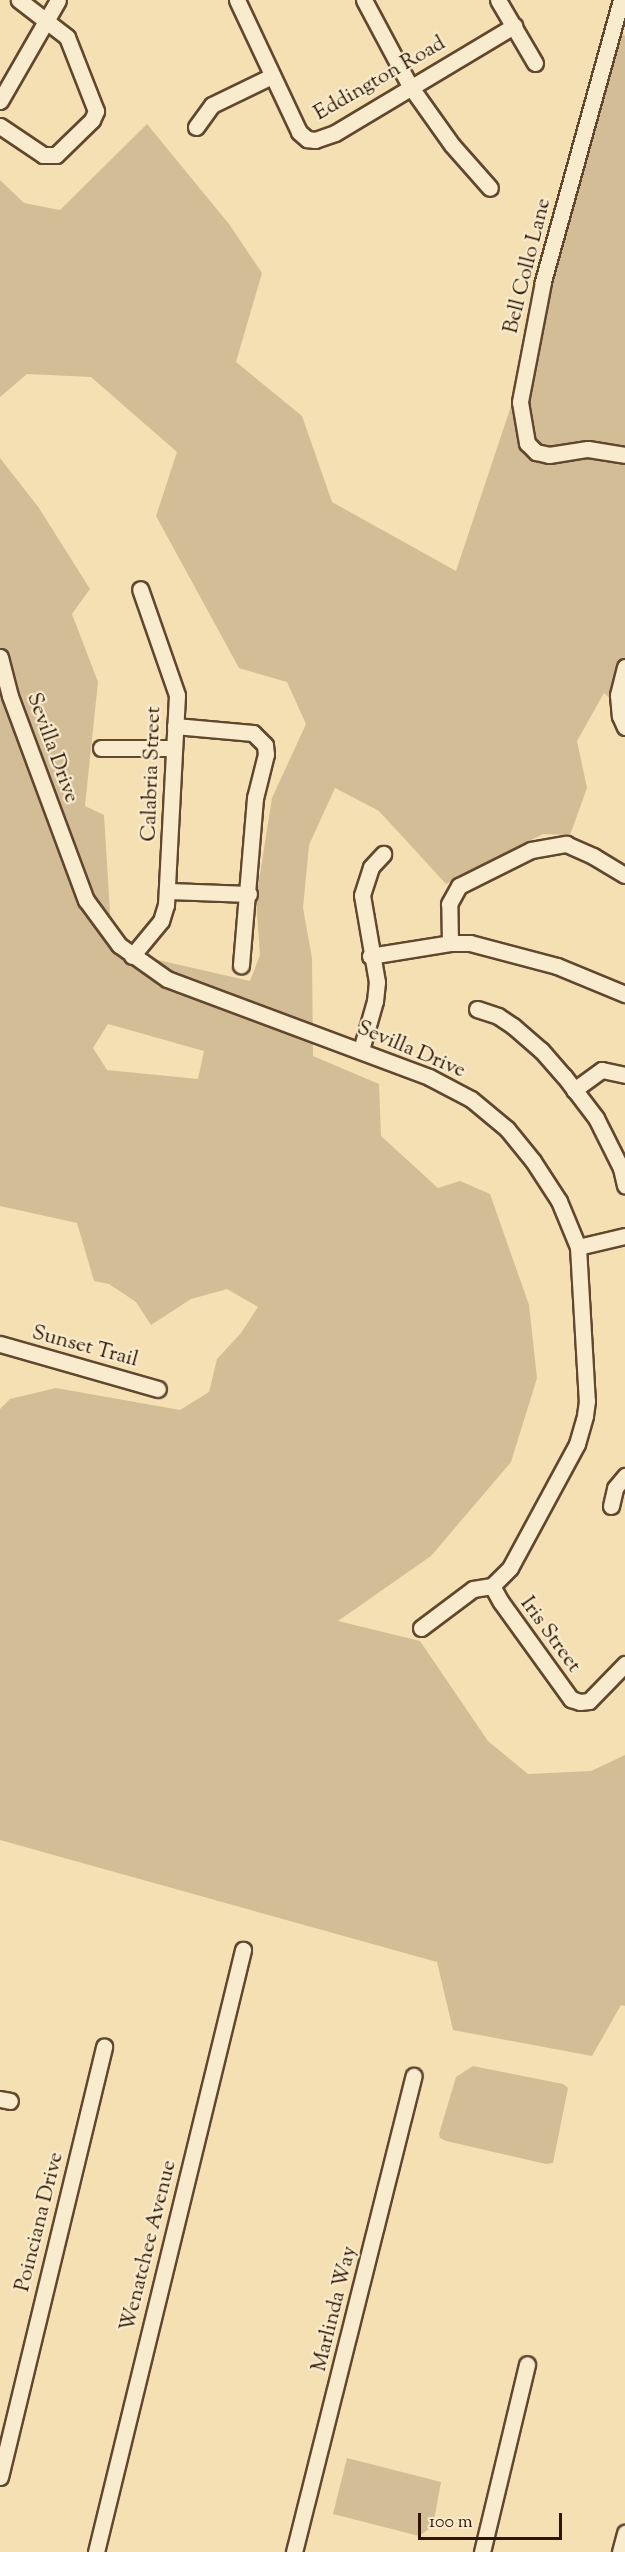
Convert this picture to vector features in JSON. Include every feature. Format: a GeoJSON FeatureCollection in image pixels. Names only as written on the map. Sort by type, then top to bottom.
{"type":"FeatureCollection","features":[{"type":"Feature","properties":{"kind":"street"},"geometry":{"type":"LineString","coordinates":[[0,126],[43,155],[56,155],[92,120],[96,111],[67,37],[19,0]]}},
{"type":"Feature","properties":{"kind":"street"},"geometry":{"type":"LineString","coordinates":[[0,101],[58,0]]}},
{"type":"Feature","properties":{"kind":"street","name":"Eddington Road"},"geometry":{"type":"LineString","coordinates":[[237,0],[299,132],[307,139],[315,140],[335,133],[410,86],[514,26]]}},
{"type":"Feature","properties":{"kind":"street"},"geometry":{"type":"LineString","coordinates":[[364,0],[410,86],[452,145],[490,188]]}},
{"type":"Feature","properties":{"kind":"street"},"geometry":{"type":"LineString","coordinates":[[498,0],[535,63]]}},
{"type":"Feature","properties":{"kind":"street","name":"Bell Collo Lane"},"geometry":{"type":"LineString","coordinates":[[621,0],[543,282],[520,402],[527,442],[536,452],[549,455],[588,449],[625,455]]}},
{"type":"Feature","properties":{"kind":"street"},"geometry":{"type":"LineString","coordinates":[[196,127],[212,105],[272,76]]}},
{"type":"Feature","properties":{"kind":"street","name":"Calabria Street"},"geometry":{"type":"LineString","coordinates":[[132,956],[161,921],[168,891],[177,695],[140,589]]}},
{"type":"Feature","properties":{"kind":"street","name":"Sevilla Drive"},"geometry":{"type":"LineString","coordinates":[[0,657],[10,696],[86,900],[105,929],[132,956],[166,979],[361,1050],[429,1077],[460,1094],[507,1129],[533,1161],[559,1202],[578,1247],[587,1401],[583,1425],[577,1444],[510,1568],[492,1586]]}},
{"type":"Feature","properties":{"kind":"street"},"geometry":{"type":"LineString","coordinates":[[625,667],[618,695],[620,716],[625,727]]}},
{"type":"Feature","properties":{"kind":"street"},"geometry":{"type":"LineString","coordinates":[[175,726],[253,733],[265,745],[266,754],[255,798],[249,894],[241,965]]}},
{"type":"Feature","properties":{"kind":"street"},"geometry":{"type":"LineString","coordinates":[[101,748],[174,748]]}},
{"type":"Feature","properties":{"kind":"street"},"geometry":{"type":"LineString","coordinates":[[450,943],[449,904],[459,886],[531,850],[566,844],[593,856],[625,875]]}},
{"type":"Feature","properties":{"kind":"street"},"geometry":{"type":"LineString","coordinates":[[361,1050],[377,982],[370,956],[362,904],[364,886],[370,867],[383,854]]}},
{"type":"Feature","properties":{"kind":"street"},"geometry":{"type":"LineString","coordinates":[[168,891],[249,894]]}},
{"type":"Feature","properties":{"kind":"street"},"geometry":{"type":"LineString","coordinates":[[370,956],[450,943],[470,943],[557,966],[625,994]]}},
{"type":"Feature","properties":{"kind":"street"},"geometry":{"type":"LineString","coordinates":[[477,1009],[498,1016],[553,1062],[596,1118],[621,1168],[625,1186]]}},
{"type":"Feature","properties":{"kind":"street"},"geometry":{"type":"LineString","coordinates":[[574,1090],[602,1070],[625,1075]]}},
{"type":"Feature","properties":{"kind":"street"},"geometry":{"type":"LineString","coordinates":[[578,1247],[625,1236]]}},
{"type":"Feature","properties":{"kind":"street","name":"Sunset Trail"},"geometry":{"type":"LineString","coordinates":[[0,1344],[158,1389]]}},
{"type":"Feature","properties":{"kind":"street"},"geometry":{"type":"LineString","coordinates":[[611,1506],[615,1488],[625,1476]]}},
{"type":"Feature","properties":{"kind":"street"},"geometry":{"type":"LineString","coordinates":[[421,1628],[473,1589],[492,1586]]}},
{"type":"Feature","properties":{"kind":"street","name":"Iris Street"},"geometry":{"type":"LineString","coordinates":[[492,1586],[571,1699],[580,1702],[589,1701],[625,1664]]}},
{"type":"Feature","properties":{"kind":"street","name":"Wenatchee Avenue"},"geometry":{"type":"LineString","coordinates":[[96,2552],[243,1950]]}},
{"type":"Feature","properties":{"kind":"street","name":"Poinciana Drive"},"geometry":{"type":"LineString","coordinates":[[0,2478],[104,2046]]}},
{"type":"Feature","properties":{"kind":"street","name":"Marlinda Way"},"geometry":{"type":"LineString","coordinates":[[294,2552],[414,2076]]}},
{"type":"Feature","properties":{"kind":"street"},"geometry":{"type":"LineString","coordinates":[[482,2552],[527,2364]]}},
{"type":"Feature","properties":{"kind":"street"},"geometry":{"type":"LineString","coordinates":[[620,2552],[625,2533]]}},
{"type":"Feature","properties":{"kind":"shaded area"},"geometry":{"type":"Polygon","coordinates":[[[619,30],[625,36],[625,712],[604,693],[577,741],[587,788],[570,835],[543,834],[446,884],[379,811],[335,788],[309,845],[303,908],[312,958],[313,1056],[379,1084],[381,1136],[438,1188],[460,1181],[490,1194],[529,1305],[537,1378],[511,1462],[431,1556],[338,1621],[420,1641],[488,1741],[528,1774],[591,1771],[625,1755],[625,2006],[621,2005],[592,2056],[453,2030],[437,1962],[0,1840],[0,1409],[10,1399],[56,1388],[180,1410],[209,1392],[217,1359],[241,1333],[258,1307],[227,1289],[191,1299],[151,1325],[136,1302],[109,1284],[94,1281],[77,1223],[0,1206],[0,458],[39,508],[90,589],[72,614],[98,682],[85,806],[104,815],[110,949],[250,981],[260,955],[256,899],[272,798],[306,724],[287,682],[239,668],[156,516],[177,452],[91,377],[27,374],[0,397],[0,180],[24,203],[60,210],[147,124],[229,224],[262,273],[236,362],[302,416],[332,502],[456,571],[522,373],[619,30]],[[108,1024],[93,1048],[107,1070],[198,1079],[204,1051],[108,1024]]]}},
{"type":"Feature","properties":{"kind":"shaded area"},"geometry":{"type":"Polygon","coordinates":[[[473,2066],[563,2084],[568,2088],[553,2163],[546,2164],[440,2138],[439,2134],[456,2077],[473,2066]]]}},
{"type":"Feature","properties":{"kind":"shaded area"},"geometry":{"type":"Polygon","coordinates":[[[347,2458],[441,2482],[433,2526],[419,2536],[333,2514],[347,2458]]]}}]}
